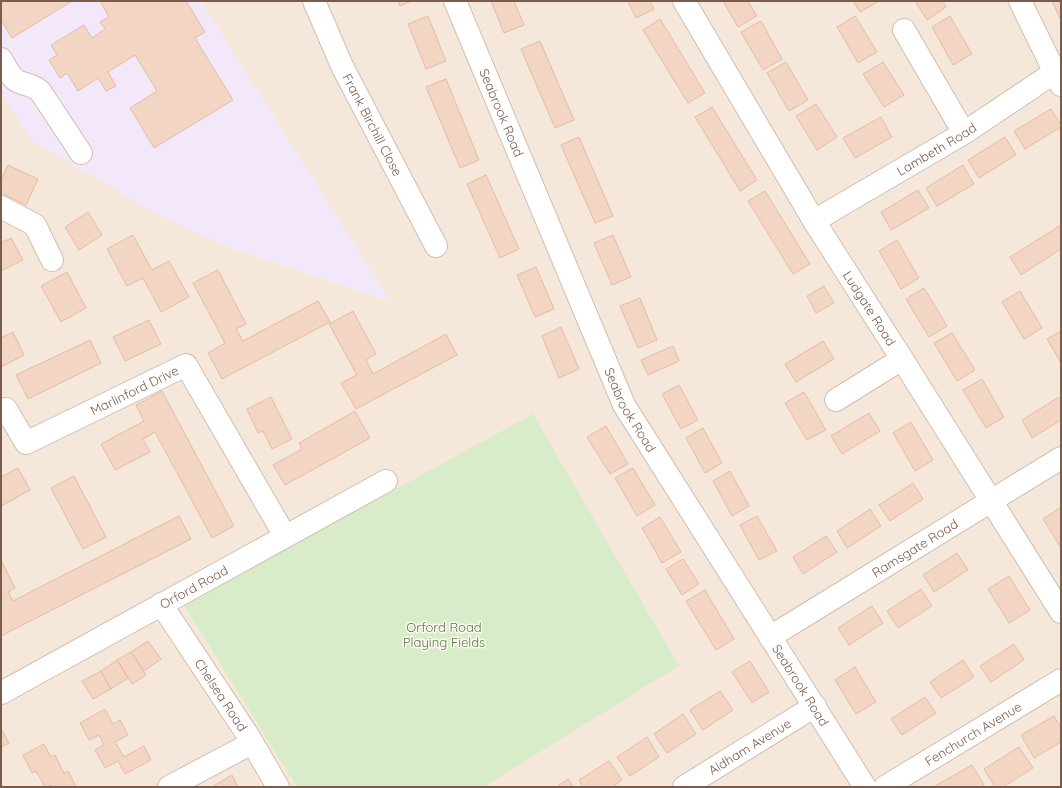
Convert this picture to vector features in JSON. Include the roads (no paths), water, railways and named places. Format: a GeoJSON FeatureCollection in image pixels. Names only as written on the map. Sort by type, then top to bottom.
{"type":"FeatureCollection","features":[{"type":"Feature","properties":{"kind":"street","name":"Frank Birchill Close"},"geometry":{"type":"LineString","coordinates":[[314,1],[342,66],[436,246]]}},
{"type":"Feature","properties":{"kind":"street","name":"Seabrook Road"},"geometry":{"type":"LineString","coordinates":[[455,1],[624,405],[815,706],[864,787]]}},
{"type":"Feature","properties":{"kind":"street","name":"Ludgate Road"},"geometry":{"type":"LineString","coordinates":[[684,1],[814,221],[1061,612]]}},
{"type":"Feature","properties":{"kind":"street"},"geometry":{"type":"LineString","coordinates":[[1020,1],[1058,78]]}},
{"type":"Feature","properties":{"kind":"street"},"geometry":{"type":"LineString","coordinates":[[904,30],[964,133]]}},
{"type":"Feature","properties":{"kind":"street"},"geometry":{"type":"LineString","coordinates":[[1,59],[14,79],[40,91],[80,153]]}},
{"type":"Feature","properties":{"kind":"street","name":"Lambeth Road"},"geometry":{"type":"LineString","coordinates":[[814,221],[1058,78]]}},
{"type":"Feature","properties":{"kind":"street"},"geometry":{"type":"LineString","coordinates":[[1,207],[35,225],[52,260]]}},
{"type":"Feature","properties":{"kind":"street"},"geometry":{"type":"LineString","coordinates":[[836,400],[902,359]]}},
{"type":"Feature","properties":{"kind":"street","name":"Marlinford Drive"},"geometry":{"type":"LineString","coordinates":[[6,409],[26,443],[186,365],[286,536]]}},
{"type":"Feature","properties":{"kind":"street","name":"Ramsgate Road"},"geometry":{"type":"LineString","coordinates":[[770,637],[1061,458]]}},
{"type":"Feature","properties":{"kind":"street","name":"Orford Road"},"geometry":{"type":"LineString","coordinates":[[1,693],[386,481]]}},
{"type":"Feature","properties":{"kind":"street","name":"Chelsea Road"},"geometry":{"type":"LineString","coordinates":[[161,604],[252,743],[278,787]]}},
{"type":"Feature","properties":{"kind":"street","name":"Fenchurch Avenue"},"geometry":{"type":"LineString","coordinates":[[885,787],[1061,680]]}},
{"type":"Feature","properties":{"kind":"street","name":"Aldham Avenue"},"geometry":{"type":"LineString","coordinates":[[684,787],[815,706]]}},
{"type":"Feature","properties":{"kind":"street"},"geometry":{"type":"LineString","coordinates":[[169,787],[252,743]]}},
{"type":"Feature","properties":{"kind":"park label","name":"Orford Road Playing Fields"},"geometry":{"type":"Point","coordinates":[444,634]}}]}
